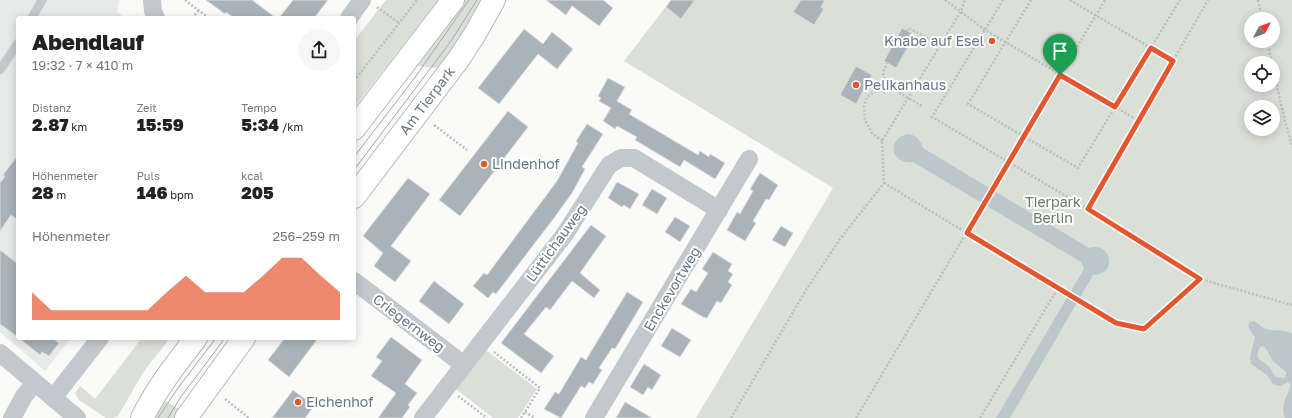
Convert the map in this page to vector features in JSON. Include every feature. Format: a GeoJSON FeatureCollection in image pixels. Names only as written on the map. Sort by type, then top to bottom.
{"type":"FeatureCollection","features":[{"type":"Feature","properties":{"kind":"main road"},"geometry":{"type":"LineString","coordinates":[[356,126],[453,0]]}},
{"type":"Feature","properties":{"kind":"main road","name":"Am Tierpark"},"geometry":{"type":"LineString","coordinates":[[356,194],[458,60],[475,34],[494,0]]}},
{"type":"Feature","properties":{"kind":"main road"},"geometry":{"type":"LineString","coordinates":[[142,418],[161,383],[194,340]]}},
{"type":"Feature","properties":{"kind":"main road"},"geometry":{"type":"LineString","coordinates":[[186,418],[242,340]]}},
{"type":"Feature","properties":{"kind":"street"},"geometry":{"type":"LineString","coordinates":[[152,0],[155,16]]}},
{"type":"Feature","properties":{"kind":"street"},"geometry":{"type":"LineString","coordinates":[[350,16],[368,2]]}},
{"type":"Feature","properties":{"kind":"street","name":"Lüttichauweg"},"geometry":{"type":"LineString","coordinates":[[423,418],[565,234],[609,165],[621,158],[634,158],[719,210]]}},
{"type":"Feature","properties":{"kind":"street","name":"Enckevortweg"},"geometry":{"type":"LineString","coordinates":[[594,418],[749,159]]}},
{"type":"Feature","properties":{"kind":"street","name":"Criegernweg"},"geometry":{"type":"LineString","coordinates":[[356,283],[464,365]]}},
{"type":"Feature","properties":{"kind":"street"},"geometry":{"type":"LineString","coordinates":[[53,398],[98,340]]}},
{"type":"Feature","properties":{"kind":"street"},"geometry":{"type":"LineString","coordinates":[[0,352],[77,418]]}},
{"type":"Feature","properties":{"kind":"street"},"geometry":{"type":"LineString","coordinates":[[12,418],[24,396],[35,383]]}},
{"type":"Feature","properties":{"kind":"lane"},"geometry":{"type":"LineString","coordinates":[[33,16],[42,0]]}},
{"type":"Feature","properties":{"kind":"lane"},"geometry":{"type":"LineString","coordinates":[[0,70],[16,46]]}},
{"type":"Feature","properties":{"kind":"path"},"geometry":{"type":"LineString","coordinates":[[185,0],[206,16]]}},
{"type":"Feature","properties":{"kind":"path"},"geometry":{"type":"LineString","coordinates":[[356,78],[417,0]]}},
{"type":"Feature","properties":{"kind":"path"},"geometry":{"type":"LineString","coordinates":[[945,0],[985,30],[1139,121]]}},
{"type":"Feature","properties":{"kind":"path"},"geometry":{"type":"LineString","coordinates":[[731,418],[806,290],[840,240],[884,183],[882,141],[961,12],[965,0]]}},
{"type":"Feature","properties":{"kind":"path"},"geometry":{"type":"LineString","coordinates":[[1003,0],[932,117],[1088,209],[1200,279],[1292,305]]}},
{"type":"Feature","properties":{"kind":"path"},"geometry":{"type":"LineString","coordinates":[[1031,0],[968,104],[1078,168],[1180,0]]}},
{"type":"Feature","properties":{"kind":"path"},"geometry":{"type":"LineString","coordinates":[[1070,0],[1173,61]]}},
{"type":"Feature","properties":{"kind":"path"},"geometry":{"type":"LineString","coordinates":[[856,418],[1104,0]]}},
{"type":"Feature","properties":{"kind":"path"},"geometry":{"type":"LineString","coordinates":[[1088,209],[1208,0]]}},
{"type":"Feature","properties":{"kind":"path"},"geometry":{"type":"LineString","coordinates":[[1258,0],[1261,12]]}},
{"type":"Feature","properties":{"kind":"path"},"geometry":{"type":"LineString","coordinates":[[368,2],[399,23]]}},
{"type":"Feature","properties":{"kind":"path"},"geometry":{"type":"LineString","coordinates":[[194,16],[199,10]]}},
{"type":"Feature","properties":{"kind":"path"},"geometry":{"type":"LineString","coordinates":[[908,31],[909,28],[940,45]]}},
{"type":"Feature","properties":{"kind":"path"},"geometry":{"type":"LineString","coordinates":[[886,88],[883,72],[887,63]]}},
{"type":"Feature","properties":{"kind":"path"},"geometry":{"type":"LineString","coordinates":[[882,141],[872,133],[865,120],[864,106],[867,97],[880,87],[891,88],[922,106]]}},
{"type":"Feature","properties":{"kind":"path"},"geometry":{"type":"LineString","coordinates":[[1278,92],[1284,121],[1292,146]]}},
{"type":"Feature","properties":{"kind":"path"},"geometry":{"type":"LineString","coordinates":[[434,125],[467,150]]}},
{"type":"Feature","properties":{"kind":"path"},"geometry":{"type":"LineString","coordinates":[[884,183],[1116,323],[1144,329],[1200,279]]}},
{"type":"Feature","properties":{"kind":"path"},"geometry":{"type":"LineString","coordinates":[[980,418],[1058,288]]}},
{"type":"Feature","properties":{"kind":"path"},"geometry":{"type":"LineString","coordinates":[[481,343],[540,388],[521,418]]}},
{"type":"Feature","properties":{"kind":"path"},"geometry":{"type":"LineString","coordinates":[[447,388],[487,418]]}},
{"type":"Feature","properties":{"kind":"path"},"geometry":{"type":"LineString","coordinates":[[225,399],[250,418]]}},
{"type":"Feature","properties":{"kind":"path"},"geometry":{"type":"LineString","coordinates":[[525,412],[535,418]]}},
{"type":"Feature","properties":{"kind":"shaded area"},"geometry":{"type":"Polygon","coordinates":[[[0,0],[119,0],[117,12],[122,16],[16,16],[16,340],[69,340],[45,371],[0,332],[0,0]]]}},
{"type":"Feature","properties":{"kind":"shaded area"},"geometry":{"type":"Polygon","coordinates":[[[907,134],[913,135],[917,138],[923,148],[1089,248],[1097,247],[1103,249],[1107,253],[1109,265],[1101,274],[1093,275],[1010,418],[996,418],[1084,269],[1081,262],[913,162],[900,160],[896,156],[894,146],[900,137],[907,134]]]}},
{"type":"Feature","properties":{"kind":"shaded area"},"geometry":{"type":"Polygon","coordinates":[[[1252,321],[1266,329],[1286,331],[1292,334],[1292,418],[1285,418],[1283,409],[1291,385],[1288,382],[1280,386],[1273,384],[1267,375],[1251,364],[1250,357],[1255,337],[1249,329],[1249,323],[1252,321]],[[1263,346],[1260,347],[1257,356],[1266,364],[1276,377],[1284,378],[1286,372],[1272,360],[1267,350],[1263,346]]]}},
{"type":"Feature","properties":{"kind":"green space"},"geometry":{"type":"Polygon","coordinates":[[[386,0],[438,0],[356,105],[356,38],[386,0]]]}},
{"type":"Feature","properties":{"kind":"green space"},"geometry":{"type":"Polygon","coordinates":[[[461,0],[486,0],[444,69],[412,65],[461,0]]]}},
{"type":"Feature","properties":{"kind":"green space","name":"Tierpark Berlin"},"geometry":{"type":"Polygon","coordinates":[[[671,0],[1292,0],[1292,418],[696,418],[833,188],[624,61],[671,0]]]}},
{"type":"Feature","properties":{"kind":"green space"},"geometry":{"type":"Polygon","coordinates":[[[140,340],[168,340],[144,371],[118,416],[106,418],[79,400],[75,393],[80,386],[95,399],[140,340]]]}},
{"type":"Feature","properties":{"kind":"green space"},"geometry":{"type":"Polygon","coordinates":[[[486,350],[537,389],[518,418],[493,418],[456,389],[486,350]]]}},
{"type":"Feature","properties":{"kind":"green space"},"geometry":{"type":"Polygon","coordinates":[[[160,398],[183,411],[178,418],[149,418],[160,398]]]}},
{"type":"Feature","properties":{"kind":"building"},"geometry":{"type":"Polygon","coordinates":[[[206,0],[252,0],[273,16],[231,16],[226,12],[225,14],[206,0]]]}},
{"type":"Feature","properties":{"kind":"building"},"geometry":{"type":"Polygon","coordinates":[[[293,0],[328,0],[316,16],[281,16],[293,0]]]}},
{"type":"Feature","properties":{"kind":"building"},"geometry":{"type":"Polygon","coordinates":[[[546,0],[603,0],[613,8],[599,26],[572,6],[566,15],[546,0]]]}},
{"type":"Feature","properties":{"kind":"building"},"geometry":{"type":"Polygon","coordinates":[[[671,0],[695,0],[681,19],[666,7],[671,0]]]}},
{"type":"Feature","properties":{"kind":"building"},"geometry":{"type":"Polygon","coordinates":[[[801,0],[825,0],[821,7],[824,9],[814,25],[793,12],[801,0]]]}},
{"type":"Feature","properties":{"kind":"building"},"geometry":{"type":"Polygon","coordinates":[[[902,28],[915,35],[896,68],[884,61],[902,28]]]}},
{"type":"Feature","properties":{"kind":"building"},"geometry":{"type":"Polygon","coordinates":[[[524,29],[543,44],[552,32],[573,49],[557,69],[538,54],[499,104],[478,88],[524,29]]]}},
{"type":"Feature","properties":{"kind":"building","name":"Pelikanhaus"},"geometry":{"type":"Polygon","coordinates":[[[856,66],[872,75],[856,104],[840,95],[856,66]]]}},
{"type":"Feature","properties":{"kind":"building"},"geometry":{"type":"Polygon","coordinates":[[[608,78],[625,87],[617,101],[632,110],[629,114],[698,155],[700,151],[709,157],[710,154],[725,163],[715,179],[684,160],[680,167],[635,140],[637,137],[617,126],[615,129],[603,121],[611,108],[599,101],[601,98],[598,96],[608,78]]]}},
{"type":"Feature","properties":{"kind":"building","name":"Lindenhof"},"geometry":{"type":"Polygon","coordinates":[[[508,111],[528,127],[460,216],[439,200],[508,111]]]}},
{"type":"Feature","properties":{"kind":"building"},"geometry":{"type":"Polygon","coordinates":[[[587,124],[603,134],[582,167],[585,169],[572,193],[496,294],[493,292],[488,298],[473,286],[484,273],[487,275],[557,181],[578,143],[576,141],[587,124]]]}},
{"type":"Feature","properties":{"kind":"building"},"geometry":{"type":"Polygon","coordinates":[[[16,158],[16,219],[11,215],[0,231],[0,183],[5,176],[3,175],[16,158]]]}},
{"type":"Feature","properties":{"kind":"building"},"geometry":{"type":"Polygon","coordinates":[[[760,173],[778,185],[769,200],[766,199],[753,221],[756,223],[745,241],[727,230],[737,212],[740,214],[753,191],[750,189],[760,173]]]}},
{"type":"Feature","properties":{"kind":"building"},"geometry":{"type":"Polygon","coordinates":[[[408,178],[430,194],[391,246],[411,261],[395,282],[374,266],[383,253],[363,236],[408,178]]]}},
{"type":"Feature","properties":{"kind":"building"},"geometry":{"type":"Polygon","coordinates":[[[617,182],[639,194],[630,209],[624,205],[622,207],[608,198],[617,182]]]}},
{"type":"Feature","properties":{"kind":"building"},"geometry":{"type":"Polygon","coordinates":[[[652,189],[667,198],[657,214],[642,205],[652,189]]]}},
{"type":"Feature","properties":{"kind":"building"},"geometry":{"type":"Polygon","coordinates":[[[675,217],[690,226],[680,242],[665,232],[675,217]]]}},
{"type":"Feature","properties":{"kind":"building"},"geometry":{"type":"Polygon","coordinates":[[[591,225],[606,236],[580,273],[600,290],[594,298],[572,281],[550,310],[546,307],[524,334],[554,356],[541,373],[501,343],[591,225]]]}},
{"type":"Feature","properties":{"kind":"building"},"geometry":{"type":"Polygon","coordinates":[[[781,226],[793,233],[785,247],[772,240],[781,226]]]}},
{"type":"Feature","properties":{"kind":"building"},"geometry":{"type":"Polygon","coordinates":[[[0,250],[16,262],[16,336],[0,324],[0,250]]]}},
{"type":"Feature","properties":{"kind":"building"},"geometry":{"type":"Polygon","coordinates":[[[713,252],[732,264],[728,271],[733,274],[728,282],[732,285],[721,303],[717,301],[707,318],[681,304],[691,289],[696,292],[708,273],[702,269],[713,252]]]}},
{"type":"Feature","properties":{"kind":"building"},"geometry":{"type":"Polygon","coordinates":[[[434,281],[464,304],[449,324],[419,301],[434,281]]]}},
{"type":"Feature","properties":{"kind":"building"},"geometry":{"type":"Polygon","coordinates":[[[627,292],[643,302],[615,349],[612,348],[599,368],[602,370],[593,384],[589,382],[585,388],[581,386],[561,418],[544,409],[555,392],[559,394],[581,357],[586,360],[627,292]]]}},
{"type":"Feature","properties":{"kind":"building"},"geometry":{"type":"Polygon","coordinates":[[[672,328],[691,340],[680,357],[661,346],[672,328]]]}},
{"type":"Feature","properties":{"kind":"building"},"geometry":{"type":"Polygon","coordinates":[[[391,337],[422,360],[405,384],[417,393],[408,405],[410,407],[402,418],[378,418],[396,393],[371,376],[382,361],[376,357],[391,337]]]}},
{"type":"Feature","properties":{"kind":"building"},"geometry":{"type":"Polygon","coordinates":[[[21,340],[55,340],[59,343],[49,356],[42,352],[40,355],[21,340]]]}},
{"type":"Feature","properties":{"kind":"building"},"geometry":{"type":"Polygon","coordinates":[[[283,340],[317,340],[289,377],[268,360],[283,340]]]}},
{"type":"Feature","properties":{"kind":"building"},"geometry":{"type":"Polygon","coordinates":[[[644,364],[661,375],[652,390],[648,387],[643,395],[630,387],[644,364]]]}},
{"type":"Feature","properties":{"kind":"building","name":"Eichenhof"},"geometry":{"type":"Polygon","coordinates":[[[293,390],[314,406],[305,418],[272,418],[293,390]]]}},
{"type":"Feature","properties":{"kind":"building"},"geometry":{"type":"Polygon","coordinates":[[[625,402],[652,418],[616,418],[625,402]]]}},
{"type":"Feature","properties":{"kind":"tram line"},"geometry":{"type":"LineString","coordinates":[[356,154],[416,76],[469,0]]}},
{"type":"Feature","properties":{"kind":"tram line"},"geometry":{"type":"LineString","coordinates":[[356,167],[451,41],[477,0]]}},
{"type":"Feature","properties":{"kind":"tram line"},"geometry":{"type":"LineString","coordinates":[[158,418],[178,388],[214,340]]}},
{"type":"Feature","properties":{"kind":"tram line"},"geometry":{"type":"LineString","coordinates":[[168,418],[180,398],[224,340]]}},
{"type":"Feature","properties":{"kind":"place","name":"Knabe auf Esel"},"geometry":{"type":"Point","coordinates":[992,41]}},
{"type":"Feature","properties":{"kind":"place","name":"Pelikanhaus"},"geometry":{"type":"Point","coordinates":[856,85]}},
{"type":"Feature","properties":{"kind":"place","name":"Lindenhof"},"geometry":{"type":"Point","coordinates":[484,164]}},
{"type":"Feature","properties":{"kind":"place","name":"Eichenhof"},"geometry":{"type":"Point","coordinates":[298,402]}},
{"type":"Feature","properties":{"kind":"route"},"geometry":{"type":"LineString","coordinates":[[1151,48],[1173,61],[1088,209],[1200,279],[1144,329],[1116,323],[967,233],[1060,75],[1115,107],[1151,48]]}}]}
